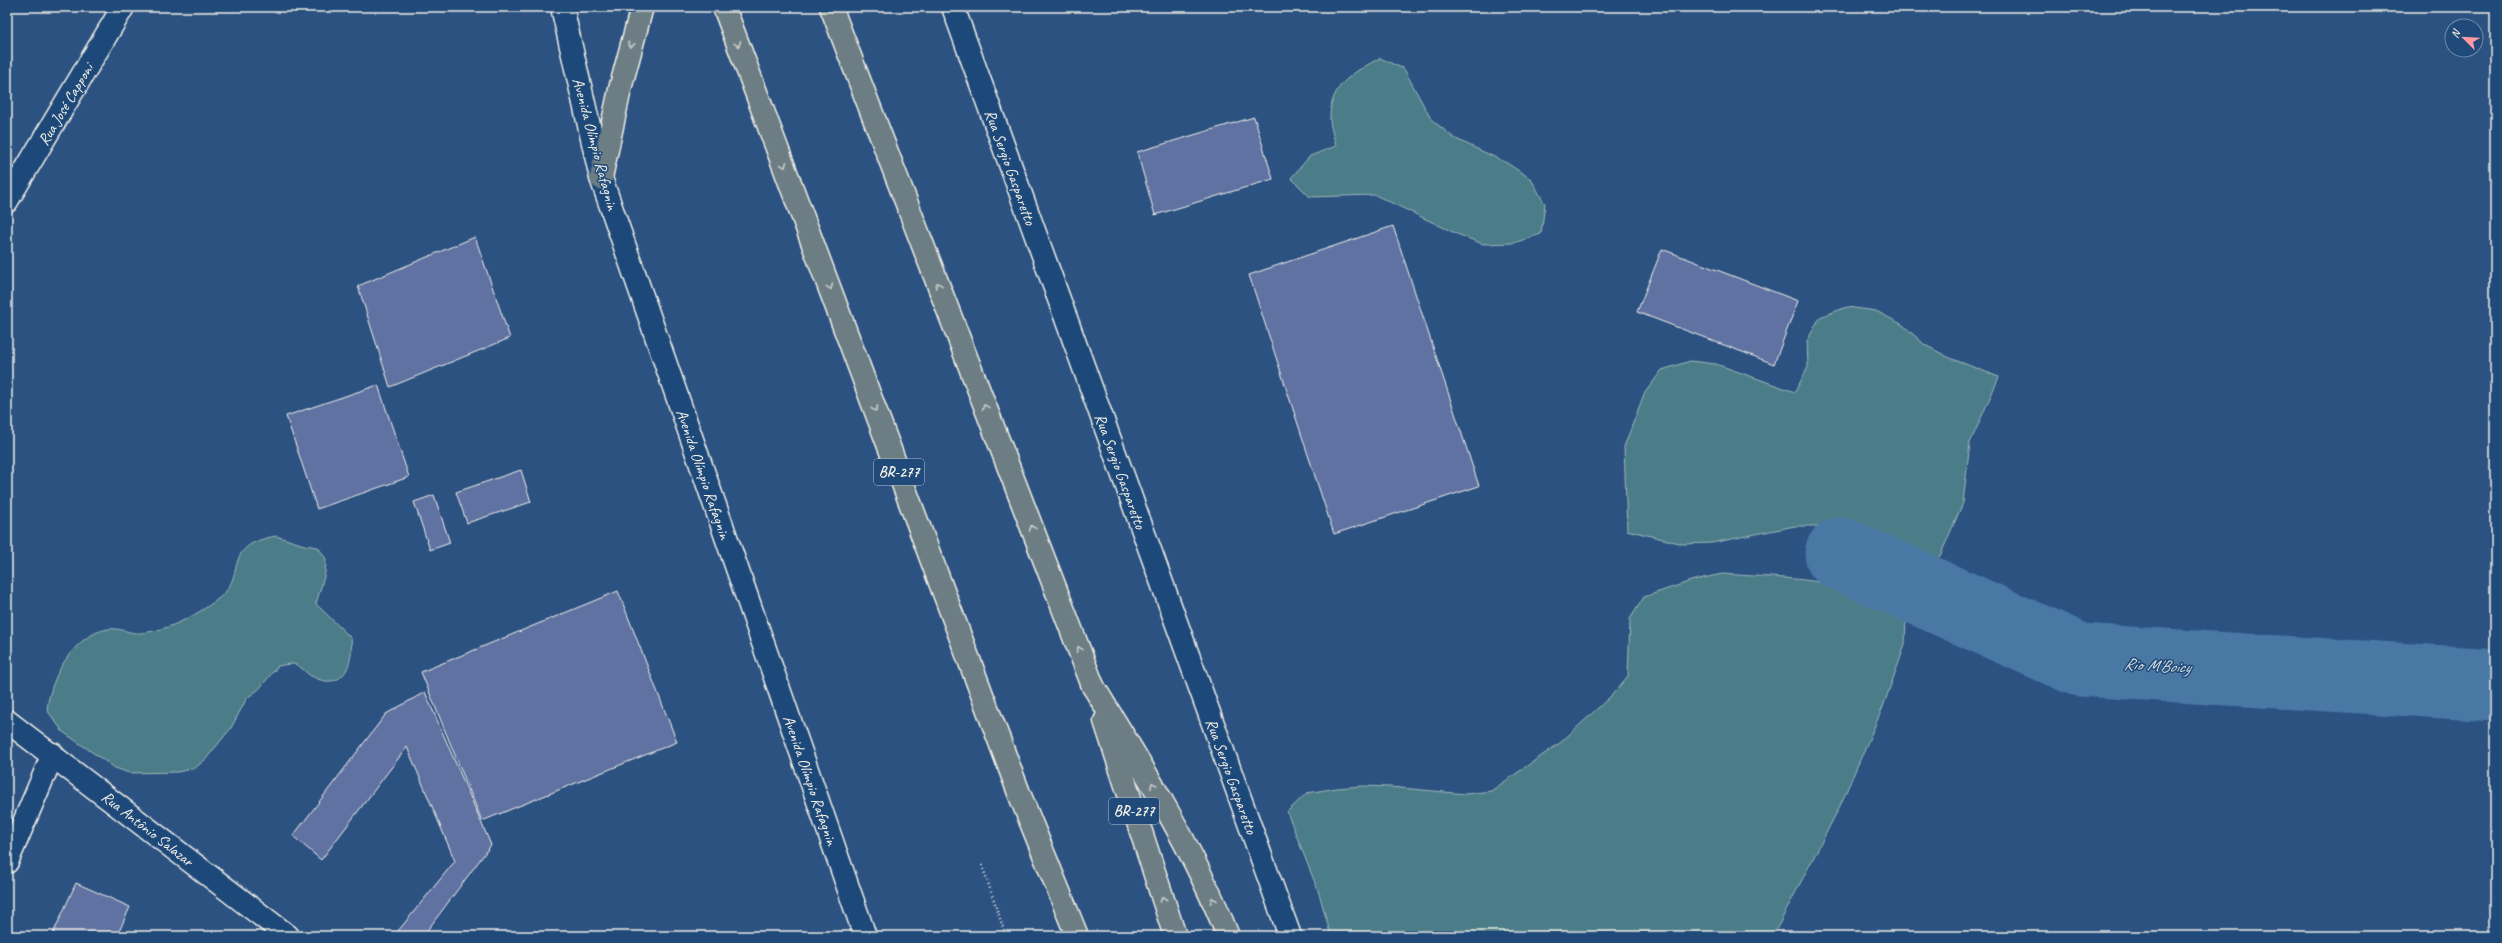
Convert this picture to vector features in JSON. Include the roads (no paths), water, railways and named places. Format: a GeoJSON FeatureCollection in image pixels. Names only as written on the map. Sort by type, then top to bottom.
{"type":"FeatureCollection","features":[{"type":"Feature","properties":{"kind":"highway"},"geometry":{"type":"LineString","coordinates":[[601,178],[620,89],[642,7]]}},
{"type":"Feature","properties":{"kind":"highway","name":"BR-277"},"geometry":{"type":"LineString","coordinates":[[724,7],[1020,793],[1077,936]]}},
{"type":"Feature","properties":{"kind":"highway","name":"BR-277"},"geometry":{"type":"LineString","coordinates":[[831,7],[1093,686],[1175,936]]}},
{"type":"Feature","properties":{"kind":"highway"},"geometry":{"type":"LineString","coordinates":[[1093,686],[1150,779],[1211,895],[1228,936]]}},
{"type":"Feature","properties":{"kind":"street","name":"Rua José Capponi"},"geometry":{"type":"LineString","coordinates":[[7,201],[123,7]]}},
{"type":"Feature","properties":{"kind":"street","name":"Avenida Olímpio Rafagnin"},"geometry":{"type":"LineString","coordinates":[[562,7],[601,178],[865,936]]}},
{"type":"Feature","properties":{"kind":"street","name":"Rua Sergio Gasparetto"},"geometry":{"type":"LineString","coordinates":[[953,7],[1290,936]]}},
{"type":"Feature","properties":{"kind":"street","name":"Rua Antônio Salazar"},"geometry":{"type":"LineString","coordinates":[[7,720],[288,936]]}},
{"type":"Feature","properties":{"kind":"street"},"geometry":{"type":"LineString","coordinates":[[7,862],[53,754]]}},
{"type":"Feature","properties":{"kind":"waterway","name":"Rio M'Boicy"},"geometry":{"type":"LineString","coordinates":[[1841,554],[2080,660],[2495,685]]}}]}
